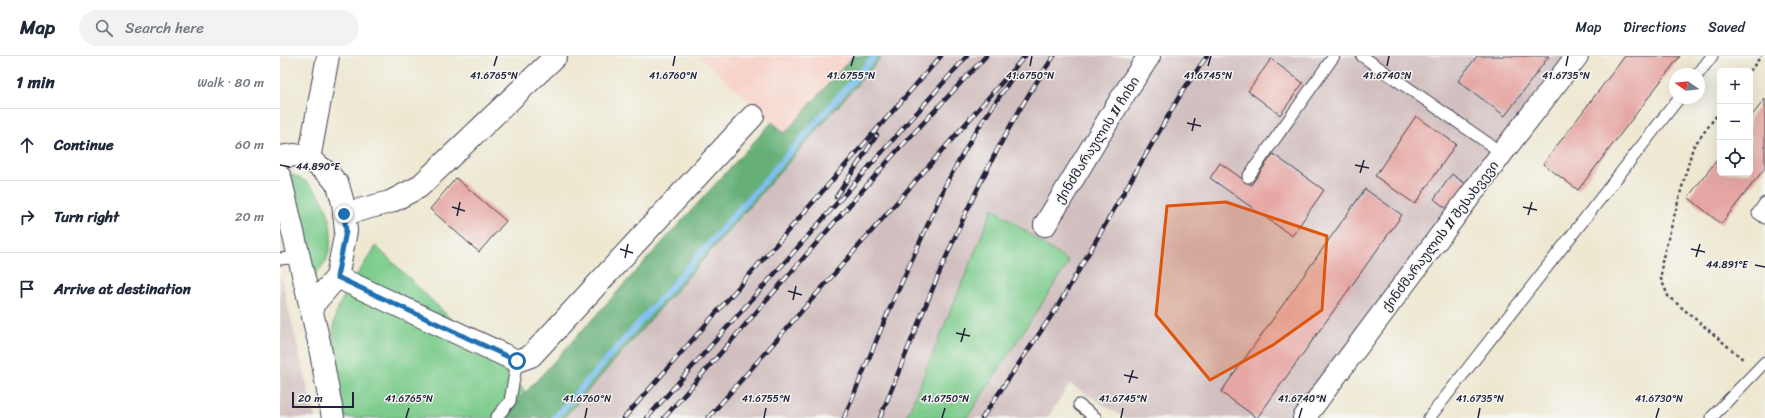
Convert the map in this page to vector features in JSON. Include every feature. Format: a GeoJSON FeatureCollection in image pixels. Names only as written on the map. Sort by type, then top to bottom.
{"type":"FeatureCollection","features":[{"type":"Feature","properties":{"kind":"street"},"geometry":{"type":"LineString","coordinates":[[309,159],[328,56]]}},
{"type":"Feature","properties":{"kind":"street"},"geometry":{"type":"LineString","coordinates":[[344,214],[390,202],[419,187],[556,56]]}},
{"type":"Feature","properties":{"kind":"street","name":"ქინძმარაულის II ჩიხი"},"geometry":{"type":"LineString","coordinates":[[1045,225],[1149,56]]}},
{"type":"Feature","properties":{"kind":"street","name":"ქინძმარაულის II შესახვევი"},"geometry":{"type":"LineString","coordinates":[[1304,418],[1577,56]]}},
{"type":"Feature","properties":{"kind":"street"},"geometry":{"type":"LineString","coordinates":[[337,277],[517,361],[531,356],[753,116]]}},
{"type":"Feature","properties":{"kind":"street"},"geometry":{"type":"LineString","coordinates":[[280,157],[294,155],[309,159],[328,173],[338,185],[344,214],[346,231],[337,277],[311,307]]}},
{"type":"Feature","properties":{"kind":"street"},"geometry":{"type":"LineString","coordinates":[[280,177],[289,258],[311,307],[333,418]]}},
{"type":"Feature","properties":{"kind":"lane"},"geometry":{"type":"LineString","coordinates":[[1248,176],[1334,56]]}},
{"type":"Feature","properties":{"kind":"lane"},"geometry":{"type":"LineString","coordinates":[[1362,56],[1502,154]]}},
{"type":"Feature","properties":{"kind":"lane"},"geometry":{"type":"LineString","coordinates":[[1703,68],[1712,56]]}},
{"type":"Feature","properties":{"kind":"lane"},"geometry":{"type":"LineString","coordinates":[[1429,418],[1675,104]]}},
{"type":"Feature","properties":{"kind":"lane"},"geometry":{"type":"LineString","coordinates":[[1765,203],[1758,213],[1765,218]]}},
{"type":"Feature","properties":{"kind":"lane"},"geometry":{"type":"LineString","coordinates":[[496,418],[510,401],[517,361]]}},
{"type":"Feature","properties":{"kind":"lane"},"geometry":{"type":"LineString","coordinates":[[1711,418],[1765,362]]}},
{"type":"Feature","properties":{"kind":"lane"},"geometry":{"type":"LineString","coordinates":[[1079,405],[1096,418]]}},
{"type":"Feature","properties":{"kind":"path"},"geometry":{"type":"LineString","coordinates":[[1752,68],[1761,56]]}},
{"type":"Feature","properties":{"kind":"path"},"geometry":{"type":"LineString","coordinates":[[1717,115],[1693,147],[1662,261],[1661,279],[1668,296],[1757,371]]}},
{"type":"Feature","properties":{"kind":"highlighted area"},"geometry":{"type":"Polygon","coordinates":[[[1226,202],[1327,236],[1322,310],[1273,345],[1210,380],[1156,315],[1167,206],[1226,202]]]}},
{"type":"Feature","properties":{"kind":"shaded area"},"geometry":{"type":"Polygon","coordinates":[[[699,56],[853,56],[785,133],[699,56]]]}},
{"type":"Feature","properties":{"kind":"shaded area"},"geometry":{"type":"Polygon","coordinates":[[[882,56],[1566,56],[1293,418],[1125,418],[1070,384],[1047,418],[967,418],[1068,262],[993,208],[906,418],[564,418],[882,56]]]}},
{"type":"Feature","properties":{"kind":"shaded area"},"geometry":{"type":"Polygon","coordinates":[[[280,273],[315,418],[280,418],[280,273]]]}},
{"type":"Feature","properties":{"kind":"green space"},"geometry":{"type":"Polygon","coordinates":[[[853,56],[882,56],[564,418],[505,418],[526,392],[772,122],[785,133],[853,56]]]}},
{"type":"Feature","properties":{"kind":"green space"},"geometry":{"type":"Polygon","coordinates":[[[291,174],[306,182],[317,192],[323,201],[330,220],[331,241],[329,251],[326,261],[314,276],[291,174]]]}},
{"type":"Feature","properties":{"kind":"green space"},"geometry":{"type":"Polygon","coordinates":[[[993,208],[1069,262],[967,418],[906,418],[993,208]]]}},
{"type":"Feature","properties":{"kind":"green space"},"geometry":{"type":"Polygon","coordinates":[[[376,246],[526,392],[505,418],[345,418],[334,358],[334,324],[336,314],[345,294],[376,246]]]}},
{"type":"Feature","properties":{"kind":"building"},"geometry":{"type":"Polygon","coordinates":[[[1477,56],[1549,56],[1505,116],[1458,81],[1477,56]]]}},
{"type":"Feature","properties":{"kind":"building"},"geometry":{"type":"Polygon","coordinates":[[[1625,56],[1680,56],[1671,68],[1669,68],[1669,70],[1578,190],[1543,164],[1625,56]]]}},
{"type":"Feature","properties":{"kind":"building"},"geometry":{"type":"Polygon","coordinates":[[[1271,59],[1303,83],[1280,115],[1248,91],[1271,59]]]}},
{"type":"Feature","properties":{"kind":"building"},"geometry":{"type":"Polygon","coordinates":[[[1765,99],[1765,168],[1721,224],[1688,197],[1717,160],[1717,176],[1753,176],[1753,114],[1765,99]]]}},
{"type":"Feature","properties":{"kind":"building"},"geometry":{"type":"Polygon","coordinates":[[[1416,116],[1456,144],[1415,204],[1375,176],[1416,116]]]}},
{"type":"Feature","properties":{"kind":"building"},"geometry":{"type":"Polygon","coordinates":[[[1273,154],[1324,190],[1292,236],[1210,178],[1220,163],[1251,185],[1273,154]]]}},
{"type":"Feature","properties":{"kind":"building"},"geometry":{"type":"Polygon","coordinates":[[[1452,174],[1467,185],[1448,210],[1434,199],[1452,174]]]}},
{"type":"Feature","properties":{"kind":"building"},"geometry":{"type":"Polygon","coordinates":[[[456,178],[506,221],[479,252],[430,209],[456,178]]]}},
{"type":"Feature","properties":{"kind":"building"},"geometry":{"type":"Polygon","coordinates":[[[1365,189],[1402,215],[1257,418],[1221,392],[1365,189]]]}},
{"type":"Feature","properties":{"kind":"waterway"},"geometry":{"type":"LineString","coordinates":[[555,418],[875,56]]}},
{"type":"Feature","properties":{"kind":"railway"},"geometry":{"type":"LineString","coordinates":[[624,418],[941,56]]}},
{"type":"Feature","properties":{"kind":"railway"},"geometry":{"type":"LineString","coordinates":[[647,418],[967,56]]}},
{"type":"Feature","properties":{"kind":"railway"},"geometry":{"type":"LineString","coordinates":[[664,418],[895,153],[986,56]]}},
{"type":"Feature","properties":{"kind":"railway"},"geometry":{"type":"LineString","coordinates":[[708,418],[1025,56]]}},
{"type":"Feature","properties":{"kind":"railway"},"geometry":{"type":"LineString","coordinates":[[880,418],[937,278],[979,186],[1027,97],[1054,56]]}},
{"type":"Feature","properties":{"kind":"railway"},"geometry":{"type":"LineString","coordinates":[[982,418],[1058,306],[1182,92],[1207,56]]}},
{"type":"Feature","properties":{"kind":"railway"},"geometry":{"type":"LineString","coordinates":[[844,418],[887,315],[946,184],[974,134],[1014,75]]}},
{"type":"Feature","properties":{"kind":"railway"},"geometry":{"type":"LineString","coordinates":[[836,197],[877,135]]}},
{"type":"Feature","properties":{"kind":"route"},"geometry":{"type":"LineString","coordinates":[[344,214],[346,231],[337,277],[517,361]]}}]}
